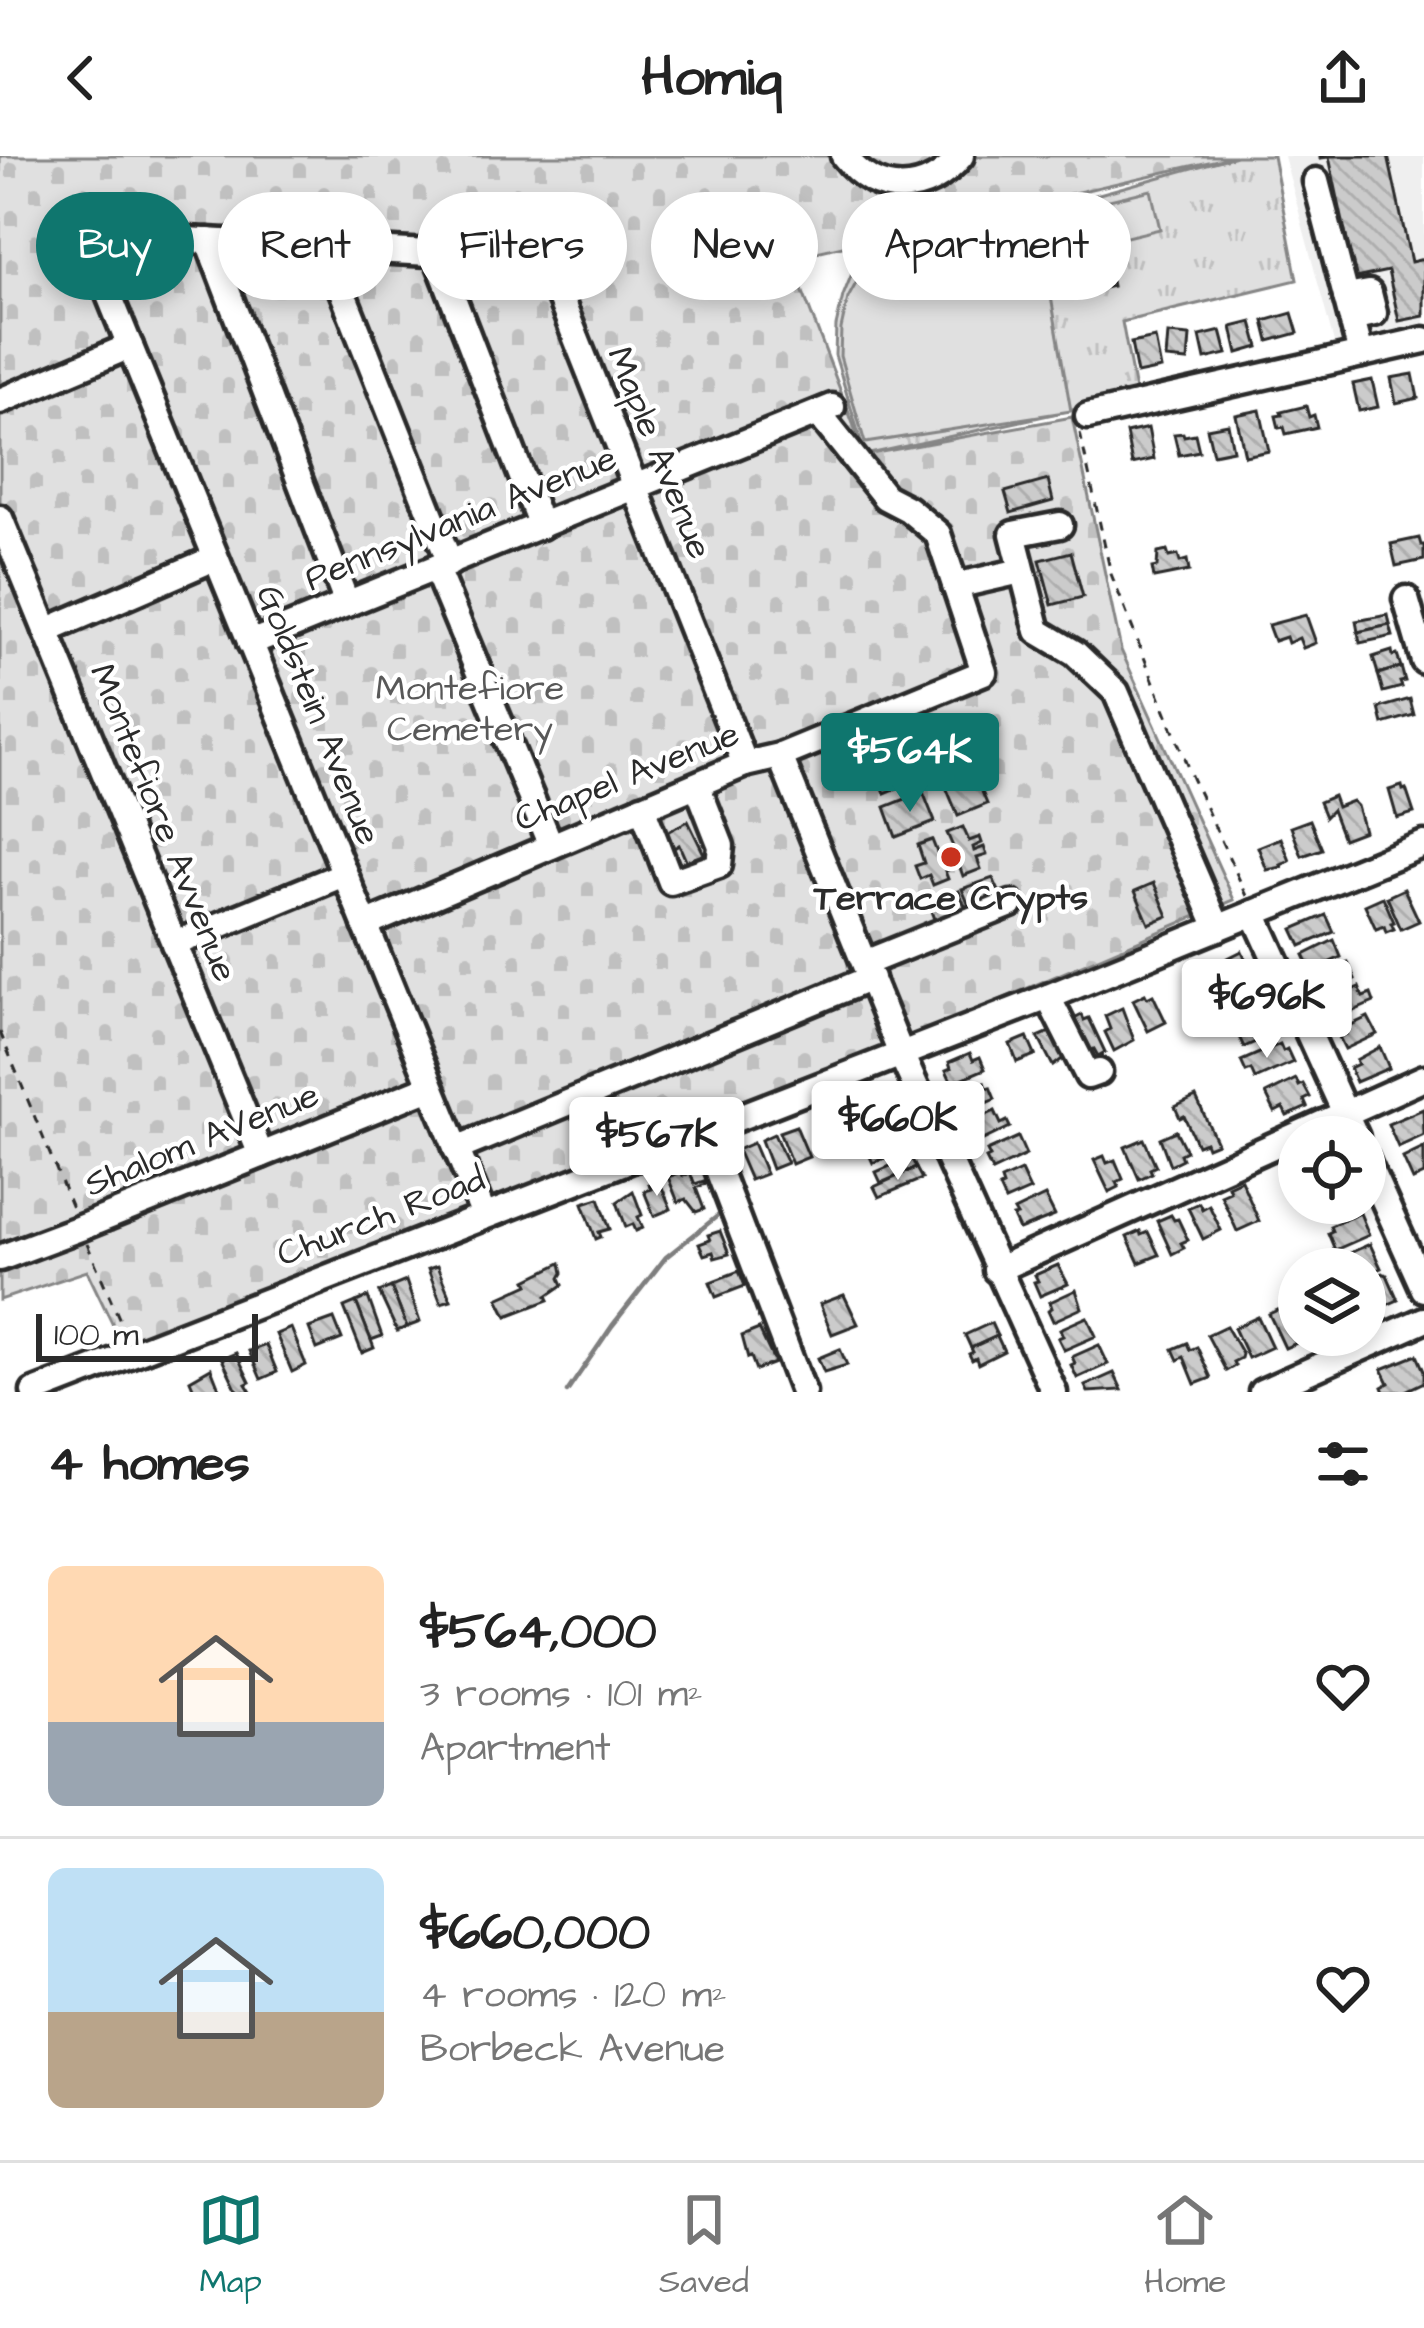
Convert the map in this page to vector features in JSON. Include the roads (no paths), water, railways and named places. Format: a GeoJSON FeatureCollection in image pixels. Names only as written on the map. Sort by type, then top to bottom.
{"type":"FeatureCollection","features":[{"type":"Feature","properties":{"kind":"street"},"geometry":{"type":"LineString","coordinates":[[844,156],[878,185],[904,188],[927,183],[961,156]]}},
{"type":"Feature","properties":{"kind":"street"},"geometry":{"type":"LineString","coordinates":[[1316,181],[1361,354]]}},
{"type":"Feature","properties":{"kind":"street","name":"Maple Avenue"},"geometry":{"type":"LineString","coordinates":[[194,241],[218,243]]}},
{"type":"Feature","properties":{"kind":"street"},"geometry":{"type":"LineString","coordinates":[[208,242],[347,604]]}},
{"type":"Feature","properties":{"kind":"street","name":"Goldstein Avenue"},"geometry":{"type":"LineString","coordinates":[[111,300],[484,1216]]}},
{"type":"Feature","properties":{"kind":"street"},"geometry":{"type":"LineString","coordinates":[[344,300],[551,846]]}},
{"type":"Feature","properties":{"kind":"street"},"geometry":{"type":"LineString","coordinates":[[454,300],[541,526]]}},
{"type":"Feature","properties":{"kind":"street","name":"Maple Avenue"},"geometry":{"type":"LineString","coordinates":[[560,300],[745,764]]}},
{"type":"Feature","properties":{"kind":"street"},"geometry":{"type":"LineString","coordinates":[[1088,416],[1424,340]]}},
{"type":"Feature","properties":{"kind":"street"},"geometry":{"type":"LineString","coordinates":[[0,401],[130,346]]}},
{"type":"Feature","properties":{"kind":"street","name":"Pennsylvania Avenue"},"geometry":{"type":"LineString","coordinates":[[250,644],[825,410],[884,497],[908,509],[938,534],[955,586]]}},
{"type":"Feature","properties":{"kind":"street","name":"Montefiore Avvenue"},"geometry":{"type":"LineString","coordinates":[[0,518],[261,1155]]}},
{"type":"Feature","properties":{"kind":"street"},"geometry":{"type":"LineString","coordinates":[[1060,525],[1013,533],[1038,631],[1076,653],[1116,692],[1218,928]]}},
{"type":"Feature","properties":{"kind":"street"},"geometry":{"type":"LineString","coordinates":[[46,631],[215,558]]}},
{"type":"Feature","properties":{"kind":"street"},"geometry":{"type":"LineString","coordinates":[[955,586],[1021,571]]}},
{"type":"Feature","properties":{"kind":"street","name":"Chapel Avenue"},"geometry":{"type":"LineString","coordinates":[[365,925],[745,764],[780,757],[984,673],[955,586]]}},
{"type":"Feature","properties":{"kind":"street"},"geometry":{"type":"LineString","coordinates":[[1406,598],[1423,652]]}},
{"type":"Feature","properties":{"kind":"street"},"geometry":{"type":"LineString","coordinates":[[780,757],[901,1054],[1054,1392]]}},
{"type":"Feature","properties":{"kind":"street"},"geometry":{"type":"LineString","coordinates":[[642,807],[670,882],[719,866],[721,846],[697,785]]}},
{"type":"Feature","properties":{"kind":"street","name":"Church Road"},"geometry":{"type":"LineString","coordinates":[[34,1392],[1048,997],[1424,844]]}},
{"type":"Feature","properties":{"kind":"street"},"geometry":{"type":"LineString","coordinates":[[174,944],[344,874]]}},
{"type":"Feature","properties":{"kind":"street"},"geometry":{"type":"LineString","coordinates":[[456,1149],[1011,904]]}},
{"type":"Feature","properties":{"kind":"street"},"geometry":{"type":"LineString","coordinates":[[1254,913],[1346,1116]]}},
{"type":"Feature","properties":{"kind":"street"},"geometry":{"type":"LineString","coordinates":[[1048,997],[1088,1076],[1100,1072]]}},
{"type":"Feature","properties":{"kind":"street"},"geometry":{"type":"LineString","coordinates":[[996,1270],[1424,1078]]}},
{"type":"Feature","properties":{"kind":"street","name":"Shalom AVenue"},"geometry":{"type":"LineString","coordinates":[[0,1258],[430,1087]]}},
{"type":"Feature","properties":{"kind":"street"},"geometry":{"type":"LineString","coordinates":[[704,1130],[803,1392]]}},
{"type":"Feature","properties":{"kind":"street"},"geometry":{"type":"LineString","coordinates":[[1386,1205],[1424,1289]]}},
{"type":"Feature","properties":{"kind":"street"},"geometry":{"type":"LineString","coordinates":[[1262,1392],[1424,1320]]}},
{"type":"Feature","properties":{"kind":"waterway"},"geometry":{"type":"LineString","coordinates":[[567,1392],[666,1257],[720,1214],[717,1200]]}},
{"type":"Feature","properties":{"kind":"place","name":"Terrace Crypts"},"geometry":{"type":"Point","coordinates":[951,857]}},
{"type":"Feature","properties":{"kind":"park label","name":"Montefiore Cemetery"},"geometry":{"type":"Point","coordinates":[470,708]}}]}
